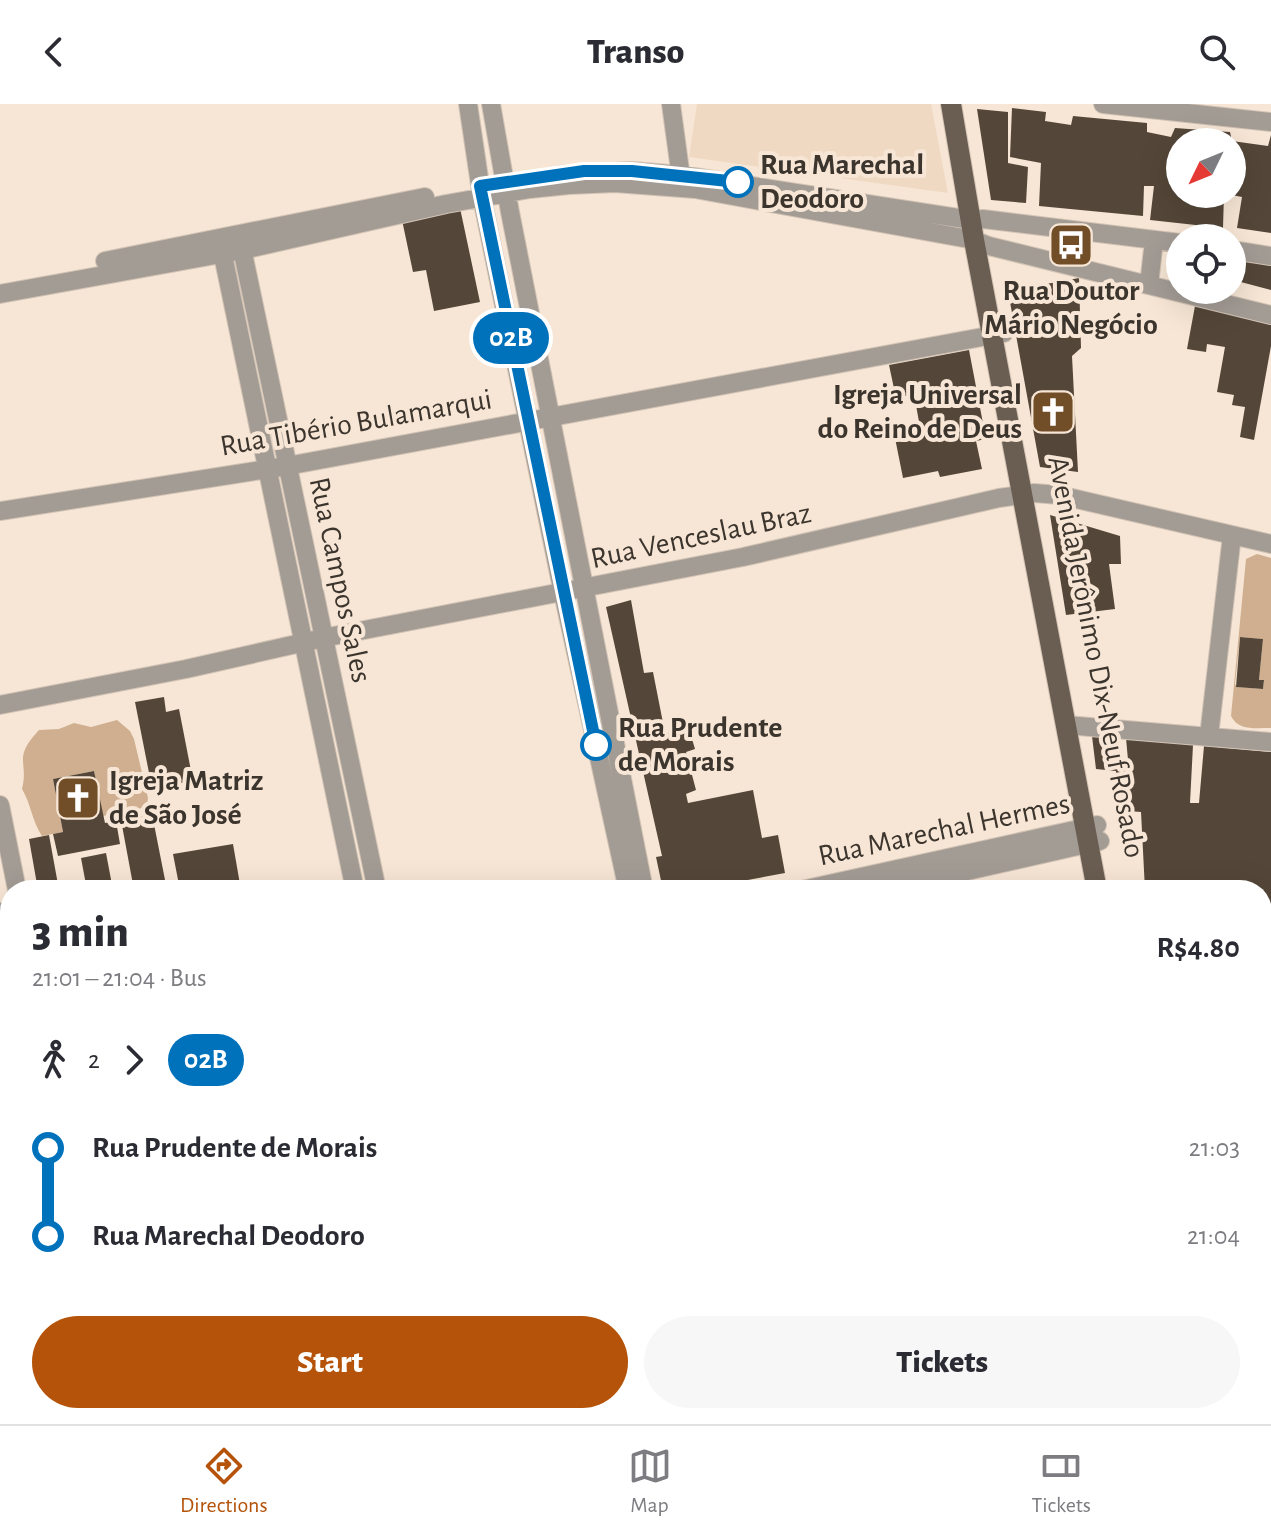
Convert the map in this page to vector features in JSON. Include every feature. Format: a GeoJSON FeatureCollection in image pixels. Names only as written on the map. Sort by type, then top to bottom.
{"type":"FeatureCollection","features":[{"type":"Feature","properties":{"kind":"main road","name":"Avenida Jerônimo Dix-Neuf Rosado"},"geometry":{"type":"LineString","coordinates":[[951,104],[979,231],[1093,834],[1106,880]]}},
{"type":"Feature","properties":{"kind":"main road","name":"Avenida Jerônimo Dix-Neuf Rosado"},"geometry":{"type":"LineString","coordinates":[[963,104],[979,231]]}},
{"type":"Feature","properties":{"kind":"main road","name":"Avenida Jerônimo Dix-Neuf Rosado"},"geometry":{"type":"LineString","coordinates":[[1093,834],[1096,880]]}},
{"type":"Feature","properties":{"kind":"street"},"geometry":{"type":"LineString","coordinates":[[468,104],[481,192],[626,880]]}},
{"type":"Feature","properties":{"kind":"street"},"geometry":{"type":"LineString","coordinates":[[491,104],[642,880]]}},
{"type":"Feature","properties":{"kind":"street"},"geometry":{"type":"LineString","coordinates":[[671,104],[681,181]]}},
{"type":"Feature","properties":{"kind":"street"},"geometry":{"type":"LineString","coordinates":[[1103,104],[1271,122]]}},
{"type":"Feature","properties":{"kind":"street"},"geometry":{"type":"LineString","coordinates":[[0,283],[241,242],[505,187],[615,183],[681,181],[979,231],[1166,241]]}},
{"type":"Feature","properties":{"kind":"street"},"geometry":{"type":"LineString","coordinates":[[979,231],[1166,288]]}},
{"type":"Feature","properties":{"kind":"street"},"geometry":{"type":"LineString","coordinates":[[1149,285],[1154,240]]}},
{"type":"Feature","properties":{"kind":"street","name":"Rua Campos Sales"},"geometry":{"type":"LineString","coordinates":[[241,242],[375,880]]}},
{"type":"Feature","properties":{"kind":"street"},"geometry":{"type":"LineString","coordinates":[[0,294],[221,245]]}},
{"type":"Feature","properties":{"kind":"street","name":"Rua Campos Sales"},"geometry":{"type":"LineString","coordinates":[[221,245],[353,880]]}},
{"type":"Feature","properties":{"kind":"street"},"geometry":{"type":"LineString","coordinates":[[1246,255],[1271,256]]}},
{"type":"Feature","properties":{"kind":"street"},"geometry":{"type":"LineString","coordinates":[[1243,304],[1271,315]]}},
{"type":"Feature","properties":{"kind":"street","name":"Rua Tibério Bulamarqui"},"geometry":{"type":"LineString","coordinates":[[0,511],[287,466],[998,334]]}},
{"type":"Feature","properties":{"kind":"street","name":"Rua Venceslau Braz"},"geometry":{"type":"LineString","coordinates":[[0,705],[323,638],[743,557],[1028,494],[1059,495],[1271,544]]}},
{"type":"Feature","properties":{"kind":"street"},"geometry":{"type":"LineString","coordinates":[[1209,736],[1232,535]]}},
{"type":"Feature","properties":{"kind":"street"},"geometry":{"type":"LineString","coordinates":[[1072,724],[1271,742]]}},
{"type":"Feature","properties":{"kind":"street"},"geometry":{"type":"LineString","coordinates":[[0,805],[15,880]]}},
{"type":"Feature","properties":{"kind":"street","name":"Rua Marechal Hermes"},"geometry":{"type":"LineString","coordinates":[[854,880],[1093,834]]}},
{"type":"Feature","properties":{"kind":"street","name":"Rua Marechal Hermes"},"geometry":{"type":"LineString","coordinates":[[920,880],[1093,834]]}},
{"type":"Feature","properties":{"kind":"shaded area"},"geometry":{"type":"Polygon","coordinates":[[[697,104],[931,104],[948,193],[689,157],[697,104]]]}},
{"type":"Feature","properties":{"kind":"shaded area"},"geometry":{"type":"Polygon","coordinates":[[[1257,554],[1271,558],[1271,728],[1243,726],[1231,716],[1246,559],[1257,554]],[[1240,637],[1237,687],[1263,689],[1264,681],[1259,680],[1263,639],[1240,637]]]}},
{"type":"Feature","properties":{"kind":"shaded area"},"geometry":{"type":"Polygon","coordinates":[[[117,720],[134,739],[148,798],[147,807],[103,816],[94,771],[53,779],[63,832],[42,836],[22,789],[24,754],[31,740],[39,730],[59,729],[74,723],[91,727],[117,720]]]}},
{"type":"Feature","properties":{"kind":"building"},"geometry":{"type":"Polygon","coordinates":[[[1012,108],[1046,112],[1045,121],[1071,125],[1073,116],[1147,123],[1147,132],[1166,136],[1166,208],[1224,208],[1223,224],[1150,220],[1154,186],[1144,186],[1143,216],[1039,206],[1041,163],[1010,157],[1012,108]]]}},
{"type":"Feature","properties":{"kind":"building"},"geometry":{"type":"Polygon","coordinates":[[[977,109],[1008,112],[1008,163],[1028,167],[1026,203],[991,200],[977,109]]]}},
{"type":"Feature","properties":{"kind":"building"},"geometry":{"type":"Polygon","coordinates":[[[1271,135],[1271,233],[1246,229],[1246,224],[1238,224],[1240,208],[1246,208],[1246,143],[1268,146],[1271,135]]]}},
{"type":"Feature","properties":{"kind":"building"},"geometry":{"type":"Polygon","coordinates":[[[460,208],[480,302],[434,311],[426,270],[413,272],[402,220],[460,208]]]}},
{"type":"Feature","properties":{"kind":"building"},"geometry":{"type":"Polygon","coordinates":[[[1246,256],[1271,260],[1271,290],[1246,283],[1246,256]]]}},
{"type":"Feature","properties":{"kind":"building","name":"Igreja Universal do Reino de Deus"},"geometry":{"type":"Polygon","coordinates":[[[1079,278],[1081,348],[1072,356],[1078,472],[1040,467],[1008,291],[1079,278]]]}},
{"type":"Feature","properties":{"kind":"building"},"geometry":{"type":"Polygon","coordinates":[[[1195,306],[1271,320],[1271,346],[1254,440],[1240,437],[1245,407],[1232,405],[1234,395],[1217,392],[1225,347],[1207,344],[1206,352],[1187,349],[1195,306]]]}},
{"type":"Feature","properties":{"kind":"building"},"geometry":{"type":"Polygon","coordinates":[[[969,350],[986,439],[976,441],[982,469],[940,477],[938,471],[903,478],[895,438],[921,433],[914,394],[896,398],[889,365],[969,350]]]}},
{"type":"Feature","properties":{"kind":"building"},"geometry":{"type":"Polygon","coordinates":[[[1050,515],[1120,536],[1121,564],[1109,564],[1115,609],[1066,615],[1050,515]]]}},
{"type":"Feature","properties":{"kind":"building"},"geometry":{"type":"Polygon","coordinates":[[[631,600],[644,673],[653,672],[665,733],[689,729],[695,749],[686,752],[696,790],[686,794],[688,803],[753,790],[762,838],[778,835],[785,873],[748,880],[661,880],[656,857],[662,856],[606,607],[631,600]]]}},
{"type":"Feature","properties":{"kind":"building"},"geometry":{"type":"Polygon","coordinates":[[[1240,637],[1263,639],[1259,680],[1264,680],[1263,689],[1236,687],[1240,637]]]}},
{"type":"Feature","properties":{"kind":"building"},"geometry":{"type":"Polygon","coordinates":[[[164,697],[166,712],[179,709],[193,781],[152,788],[135,702],[164,697]]]}},
{"type":"Feature","properties":{"kind":"building"},"geometry":{"type":"Polygon","coordinates":[[[1092,736],[1111,736],[1118,761],[1128,760],[1126,738],[1193,745],[1190,803],[1199,803],[1204,746],[1271,752],[1271,880],[1144,880],[1141,812],[1128,811],[1127,783],[1116,782],[1116,771],[1096,769],[1092,736]]]}},
{"type":"Feature","properties":{"kind":"building","name":"Igreja Matriz de São José"},"geometry":{"type":"Polygon","coordinates":[[[94,771],[105,823],[116,821],[120,844],[58,856],[53,834],[63,832],[53,779],[94,771]]]}},
{"type":"Feature","properties":{"kind":"building"},"geometry":{"type":"Polygon","coordinates":[[[152,814],[165,880],[132,880],[121,820],[152,814]]]}},
{"type":"Feature","properties":{"kind":"building"},"geometry":{"type":"Polygon","coordinates":[[[49,835],[57,880],[36,880],[29,839],[49,835]]]}},
{"type":"Feature","properties":{"kind":"building"},"geometry":{"type":"Polygon","coordinates":[[[233,844],[239,880],[178,880],[173,854],[233,844]]]}},
{"type":"Feature","properties":{"kind":"building"},"geometry":{"type":"Polygon","coordinates":[[[106,853],[111,880],[85,880],[81,858],[106,853]]]}},
{"type":"Feature","properties":{"kind":"bus line","name":"02B"},"geometry":{"type":"LineString","coordinates":[[596,745],[480,186],[584,171],[632,171],[738,182]]}},
{"type":"Feature","properties":{"kind":"place","name":"Rua Marechal Deodoro"},"geometry":{"type":"Point","coordinates":[738,182]}},
{"type":"Feature","properties":{"kind":"place","name":"Rua Doutor Mário Negócio"},"geometry":{"type":"Point","coordinates":[1071,245]}},
{"type":"Feature","properties":{"kind":"place","name":"Igreja Universal do Reino de Deus"},"geometry":{"type":"Point","coordinates":[1053,412]}},
{"type":"Feature","properties":{"kind":"place","name":"Rua Prudente de Morais"},"geometry":{"type":"Point","coordinates":[596,745]}},
{"type":"Feature","properties":{"kind":"place","name":"Igreja Matriz de São José"},"geometry":{"type":"Point","coordinates":[78,798]}}]}
